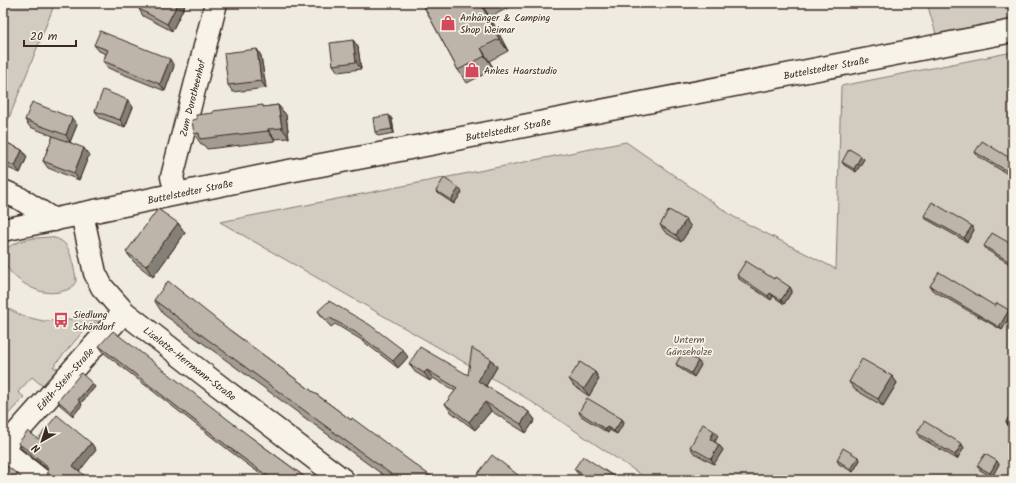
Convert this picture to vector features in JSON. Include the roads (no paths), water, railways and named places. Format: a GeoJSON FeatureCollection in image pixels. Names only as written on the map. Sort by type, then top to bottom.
{"type":"FeatureCollection","features":[{"type":"Feature","properties":{"kind":"main road","name":"Zum Dorotheenhof"},"geometry":{"type":"LineString","coordinates":[[176,193],[172,177],[216,3]]}},
{"type":"Feature","properties":{"kind":"main road","name":"Buttelstedter Straße"},"geometry":{"type":"LineString","coordinates":[[3,230],[176,193],[1013,31]]}},
{"type":"Feature","properties":{"kind":"main road"},"geometry":{"type":"LineString","coordinates":[[3,191],[19,198],[54,220]]}},
{"type":"Feature","properties":{"kind":"main road","name":"Liselotte-Herrmann-Straße"},"geometry":{"type":"LineString","coordinates":[[82,214],[95,273],[102,287],[124,312],[343,480]]}},
{"type":"Feature","properties":{"kind":"main road","name":"Edith-Stein-Straße"},"geometry":{"type":"LineString","coordinates":[[3,443],[14,436],[124,312]]}},
{"type":"Feature","properties":{"kind":"main road"},"geometry":{"type":"LineString","coordinates":[[3,443],[8,453],[41,480]]}},
{"type":"Feature","properties":{"kind":"place","name":"Anhänger & Camping Shop Weimar"},"geometry":{"type":"Point","coordinates":[448,23]}},
{"type":"Feature","properties":{"kind":"place","name":"Ankes Haarstudio"},"geometry":{"type":"Point","coordinates":[472,70]}},
{"type":"Feature","properties":{"kind":"place","name":"Siedlung Schöndorf"},"geometry":{"type":"Point","coordinates":[61,320]}},
{"type":"Feature","properties":{"kind":"park label","name":"Unterm Gänseholze"},"geometry":{"type":"Point","coordinates":[689,344]}}]}
